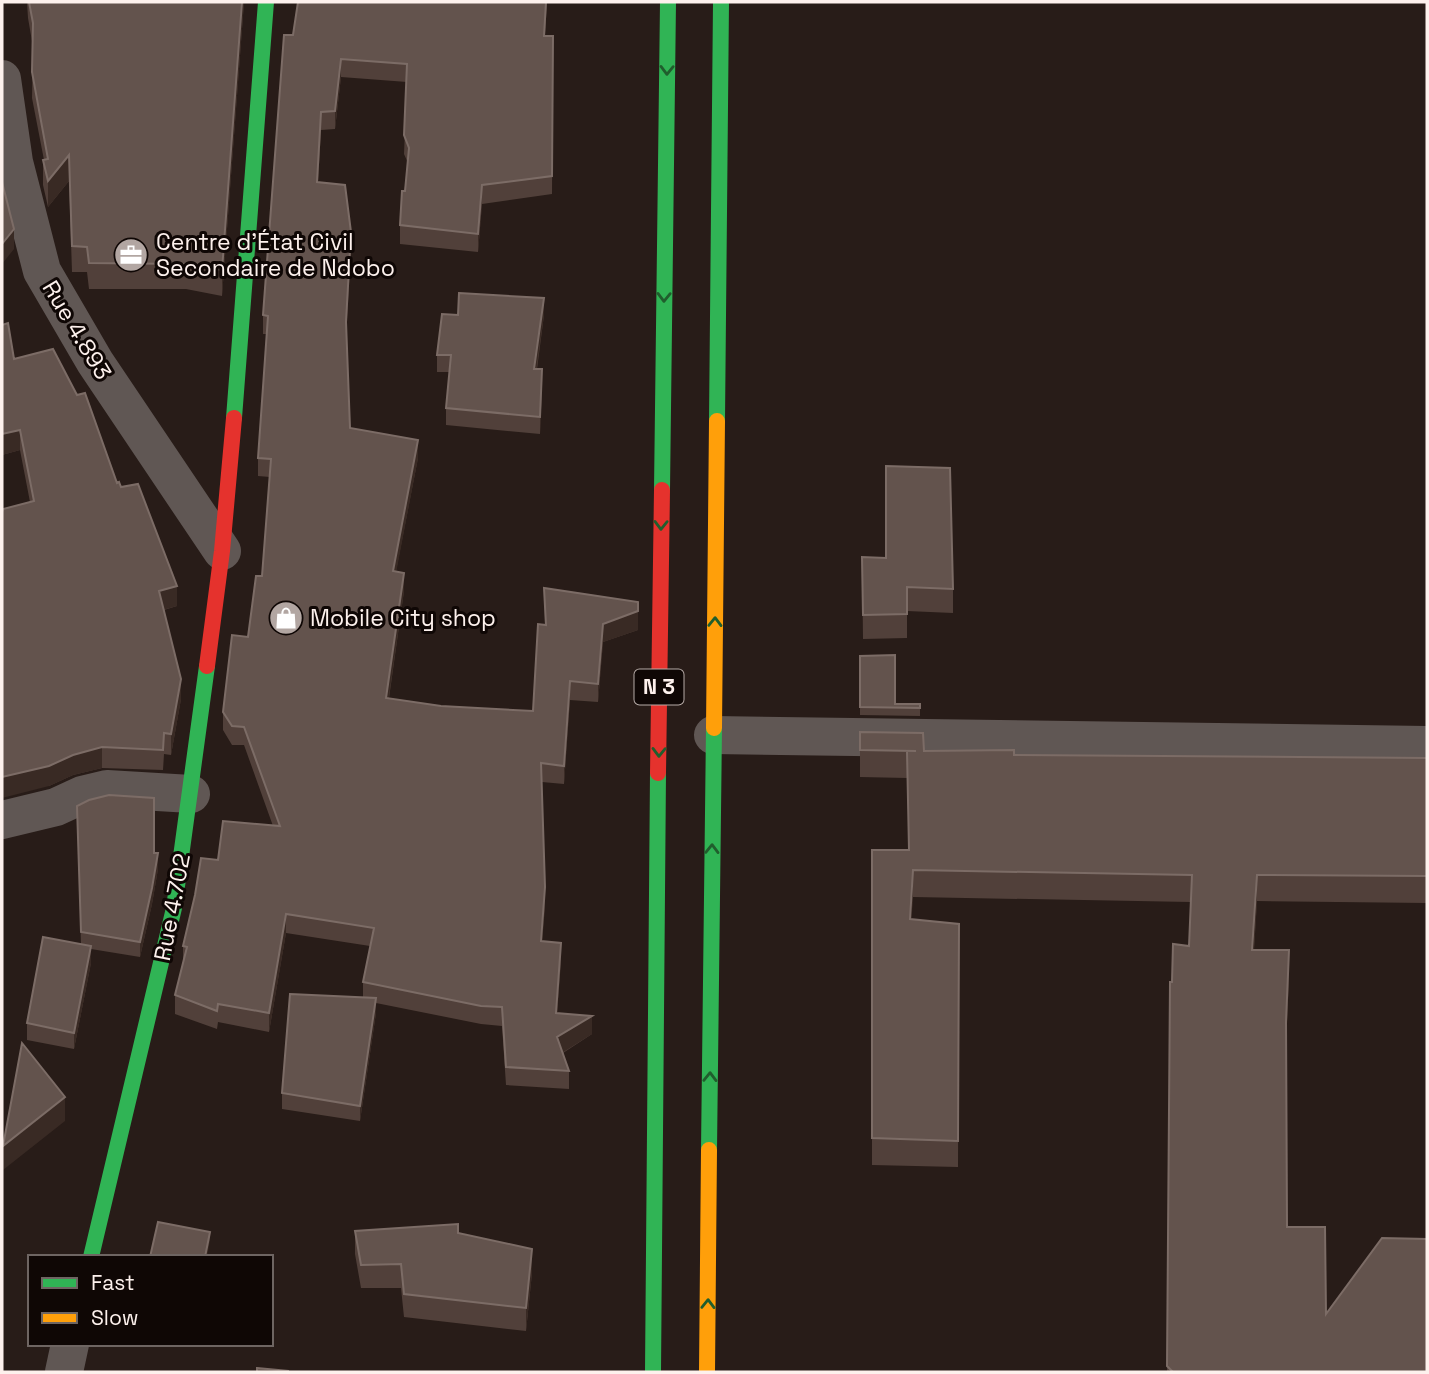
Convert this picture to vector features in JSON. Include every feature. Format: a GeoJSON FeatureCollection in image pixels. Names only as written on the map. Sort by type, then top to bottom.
{"type":"FeatureCollection","features":[{"type":"Feature","properties":{"kind":"main road","name":"Rue 4.702"},"geometry":{"type":"LineString","coordinates":[[91,1255],[174,908],[191,794],[222,551],[266,2]]}},
{"type":"Feature","properties":{"kind":"main road","name":"N 3"},"geometry":{"type":"LineString","coordinates":[[653,1372],[668,2]]}},
{"type":"Feature","properties":{"kind":"main road","name":"N 3"},"geometry":{"type":"LineString","coordinates":[[707,1372],[721,2]]}},
{"type":"Feature","properties":{"kind":"street","name":"Rue 4.893"},"geometry":{"type":"LineString","coordinates":[[2,79],[15,162],[42,271],[96,362],[222,551]]}},
{"type":"Feature","properties":{"kind":"street"},"geometry":{"type":"LineString","coordinates":[[713,735],[1427,745]]}},
{"type":"Feature","properties":{"kind":"street"},"geometry":{"type":"LineString","coordinates":[[2,820],[56,807],[82,795],[107,789],[191,794]]}},
{"type":"Feature","properties":{"kind":"street"},"geometry":{"type":"LineString","coordinates":[[64,1372],[70,1346]]}},
{"type":"Feature","properties":{"kind":"building"},"geometry":{"type":"Polygon","coordinates":[[[29,2],[242,2],[222,270],[186,264],[89,263],[87,247],[72,246],[69,155],[48,181],[43,160],[48,159],[32,72],[33,23],[29,2]]]}},
{"type":"Feature","properties":{"kind":"building"},"geometry":{"type":"Polygon","coordinates":[[[298,2],[546,2],[544,36],[553,36],[552,176],[482,185],[478,234],[400,225],[409,148],[404,135],[407,64],[341,59],[335,111],[321,112],[317,182],[345,185],[351,232],[346,322],[350,428],[418,440],[393,571],[404,573],[386,698],[441,706],[533,711],[538,624],[546,625],[544,588],[638,602],[638,611],[603,624],[598,684],[570,681],[564,766],[541,763],[545,887],[541,941],[561,943],[556,1013],[592,1016],[557,1037],[569,1071],[506,1067],[502,1007],[481,1006],[363,982],[374,928],[286,914],[269,1013],[218,1004],[217,1011],[175,995],[187,947],[183,946],[201,858],[218,860],[223,821],[280,826],[244,727],[232,726],[223,712],[232,635],[248,637],[256,576],[262,576],[271,459],[258,458],[268,316],[263,315],[284,35],[293,35],[298,2]]]}},
{"type":"Feature","properties":{"kind":"building"},"geometry":{"type":"Polygon","coordinates":[[[2,182],[14,229],[2,244],[2,182]]]}},
{"type":"Feature","properties":{"kind":"building"},"geometry":{"type":"Polygon","coordinates":[[[459,293],[544,298],[534,369],[542,369],[540,417],[446,408],[451,355],[437,355],[442,314],[458,315],[459,293]]]}},
{"type":"Feature","properties":{"kind":"building"},"geometry":{"type":"Polygon","coordinates":[[[8,323],[14,359],[53,349],[77,395],[85,393],[117,483],[119,482],[121,487],[138,484],[177,586],[159,591],[181,679],[171,734],[164,733],[163,750],[102,747],[73,755],[49,766],[2,777],[2,512],[3,509],[34,501],[20,430],[2,434],[2,325],[8,323]]]}},
{"type":"Feature","properties":{"kind":"building"},"geometry":{"type":"Polygon","coordinates":[[[886,466],[950,468],[953,589],[907,587],[907,614],[863,615],[862,557],[886,558],[886,466]]]}},
{"type":"Feature","properties":{"kind":"building"},"geometry":{"type":"Polygon","coordinates":[[[895,655],[895,704],[920,704],[920,708],[860,707],[860,656],[895,655]]]}},
{"type":"Feature","properties":{"kind":"building"},"geometry":{"type":"Polygon","coordinates":[[[860,732],[923,733],[924,751],[1014,750],[1014,755],[1427,758],[1427,876],[1257,875],[1252,950],[1289,950],[1286,1022],[1287,1227],[1325,1227],[1326,1314],[1382,1238],[1427,1239],[1427,1372],[1173,1372],[1167,1366],[1170,982],[1173,944],[1189,946],[1192,875],[913,870],[910,919],[959,924],[958,1141],[872,1138],[872,850],[909,850],[907,751],[916,751],[860,750],[860,732]]]}},
{"type":"Feature","properties":{"kind":"building"},"geometry":{"type":"Polygon","coordinates":[[[109,795],[154,798],[154,853],[158,853],[140,942],[81,932],[77,806],[109,795]]]}},
{"type":"Feature","properties":{"kind":"building"},"geometry":{"type":"Polygon","coordinates":[[[43,937],[91,946],[74,1033],[27,1023],[43,937]]]}},
{"type":"Feature","properties":{"kind":"building"},"geometry":{"type":"Polygon","coordinates":[[[290,994],[376,998],[360,1106],[282,1093],[290,994]]]}},
{"type":"Feature","properties":{"kind":"building"},"geometry":{"type":"Polygon","coordinates":[[[22,1043],[65,1097],[3,1146],[22,1043]]]}},
{"type":"Feature","properties":{"kind":"building"},"geometry":{"type":"Polygon","coordinates":[[[158,1222],[210,1232],[205,1255],[150,1255],[158,1222]]]}},
{"type":"Feature","properties":{"kind":"building"},"geometry":{"type":"Polygon","coordinates":[[[458,1224],[458,1233],[532,1249],[526,1308],[404,1294],[401,1264],[361,1265],[355,1231],[458,1224]]]}},
{"type":"Feature","properties":{"kind":"building"},"geometry":{"type":"Polygon","coordinates":[[[257,1368],[288,1371],[288,1372],[257,1372],[257,1368]]]}},
{"type":"Feature","properties":{"kind":"traffic: fast"},"geometry":{"type":"LineString","coordinates":[[234,418],[266,2]]}},
{"type":"Feature","properties":{"kind":"traffic: fast"},"geometry":{"type":"LineString","coordinates":[[662,490],[668,2]]}},
{"type":"Feature","properties":{"kind":"traffic: fast"},"geometry":{"type":"LineString","coordinates":[[717,421],[721,2]]}},
{"type":"Feature","properties":{"kind":"traffic: fast"},"geometry":{"type":"LineString","coordinates":[[91,1255],[174,908],[207,666]]}},
{"type":"Feature","properties":{"kind":"traffic: fast"},"geometry":{"type":"LineString","coordinates":[[709,1150],[714,728]]}},
{"type":"Feature","properties":{"kind":"traffic: fast"},"geometry":{"type":"LineString","coordinates":[[653,1372],[658,773]]}},
{"type":"Feature","properties":{"kind":"traffic: slow"},"geometry":{"type":"LineString","coordinates":[[714,728],[717,421]]}},
{"type":"Feature","properties":{"kind":"traffic: slow"},"geometry":{"type":"LineString","coordinates":[[707,1372],[709,1150]]}},
{"type":"Feature","properties":{"kind":"traffic: jam"},"geometry":{"type":"LineString","coordinates":[[207,666],[222,551],[234,418]]}},
{"type":"Feature","properties":{"kind":"traffic: jam"},"geometry":{"type":"LineString","coordinates":[[658,773],[662,490]]}},
{"type":"Feature","properties":{"kind":"place","name":"Centre d’État Civil Secondaire de Ndobo"},"geometry":{"type":"Point","coordinates":[131,255]}},
{"type":"Feature","properties":{"kind":"place","name":"Mobile City shop"},"geometry":{"type":"Point","coordinates":[286,618]}}]}
